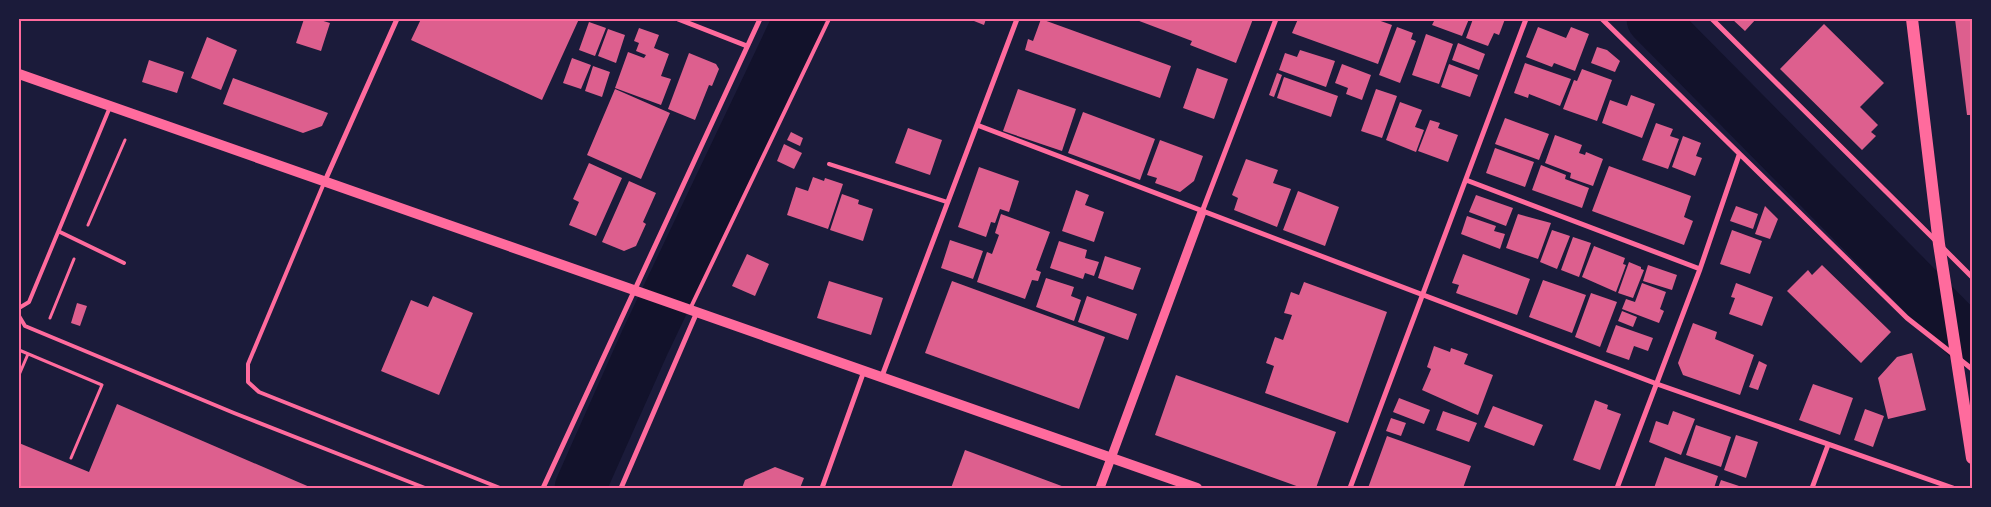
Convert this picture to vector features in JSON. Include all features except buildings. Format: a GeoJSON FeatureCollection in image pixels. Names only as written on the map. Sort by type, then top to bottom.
{"type":"FeatureCollection","features":[{"type":"Feature","properties":{"kind":"main road"},"geometry":{"type":"LineString","coordinates":[[1912,19],[1938,244],[1972,458]]}},
{"type":"Feature","properties":{"kind":"main road"},"geometry":{"type":"LineString","coordinates":[[19,74],[324,183],[691,309],[1197,488]]}},
{"type":"Feature","properties":{"kind":"street"},"geometry":{"type":"LineString","coordinates":[[324,183],[397,19]]}},
{"type":"Feature","properties":{"kind":"street"},"geometry":{"type":"LineString","coordinates":[[678,19],[747,46]]}},
{"type":"Feature","properties":{"kind":"street"},"geometry":{"type":"LineString","coordinates":[[543,488],[760,19]]}},
{"type":"Feature","properties":{"kind":"street"},"geometry":{"type":"LineString","coordinates":[[882,376],[1017,19]]}},
{"type":"Feature","properties":{"kind":"street"},"geometry":{"type":"LineString","coordinates":[[1100,488],[1276,19]]}},
{"type":"Feature","properties":{"kind":"street"},"geometry":{"type":"LineString","coordinates":[[1350,488],[1526,19]]}},
{"type":"Feature","properties":{"kind":"street"},"geometry":{"type":"LineString","coordinates":[[1602,19],[1907,318],[1972,370]]}},
{"type":"Feature","properties":{"kind":"street"},"geometry":{"type":"LineString","coordinates":[[1712,19],[1972,277]]}},
{"type":"Feature","properties":{"kind":"street"},"geometry":{"type":"LineString","coordinates":[[977,125],[1657,384],[1953,488]]}},
{"type":"Feature","properties":{"kind":"street"},"geometry":{"type":"LineString","coordinates":[[1617,488],[1700,269],[1739,155]]}},
{"type":"Feature","properties":{"kind":"street"},"geometry":{"type":"LineString","coordinates":[[1466,180],[1700,269]]}},
{"type":"Feature","properties":{"kind":"street"},"geometry":{"type":"LineString","coordinates":[[621,488],[691,309]]}},
{"type":"Feature","properties":{"kind":"street"},"geometry":{"type":"LineString","coordinates":[[822,488],[864,370]]}},
{"type":"Feature","properties":{"kind":"street"},"geometry":{"type":"LineString","coordinates":[[1812,488],[1828,445]]}},
{"type":"Feature","properties":{"kind":"lane"},"geometry":{"type":"LineString","coordinates":[[691,309],[829,19]]}},
{"type":"Feature","properties":{"kind":"lane"},"geometry":{"type":"LineString","coordinates":[[19,308],[29,302],[60,232],[110,107]]}},
{"type":"Feature","properties":{"kind":"lane"},"geometry":{"type":"LineString","coordinates":[[829,164],[947,202]]}},
{"type":"Feature","properties":{"kind":"lane"},"geometry":{"type":"LineString","coordinates":[[324,183],[248,364],[248,382],[258,392],[500,488]]}},
{"type":"Feature","properties":{"kind":"lane"},"geometry":{"type":"LineString","coordinates":[[60,232],[124,263]]}},
{"type":"Feature","properties":{"kind":"lane"},"geometry":{"type":"LineString","coordinates":[[19,316],[25,326],[425,488]]}},
{"type":"Feature","properties":{"kind":"path"},"geometry":{"type":"LineString","coordinates":[[88,225],[125,140]]}},
{"type":"Feature","properties":{"kind":"path"},"geometry":{"type":"LineString","coordinates":[[50,318],[74,259]]}},
{"type":"Feature","properties":{"kind":"path"},"geometry":{"type":"LineString","coordinates":[[19,350],[102,385],[71,458]]}},
{"type":"Feature","properties":{"kind":"path"},"geometry":{"type":"LineString","coordinates":[[19,375],[28,354]]}},
{"type":"Feature","properties":{"kind":"waterway"},"geometry":{"type":"LineString","coordinates":[[580,488],[645,342],[799,19]]}},
{"type":"Feature","properties":{"kind":"waterway"},"geometry":{"type":"LineString","coordinates":[[1652,19],[1972,343]]}}]}
